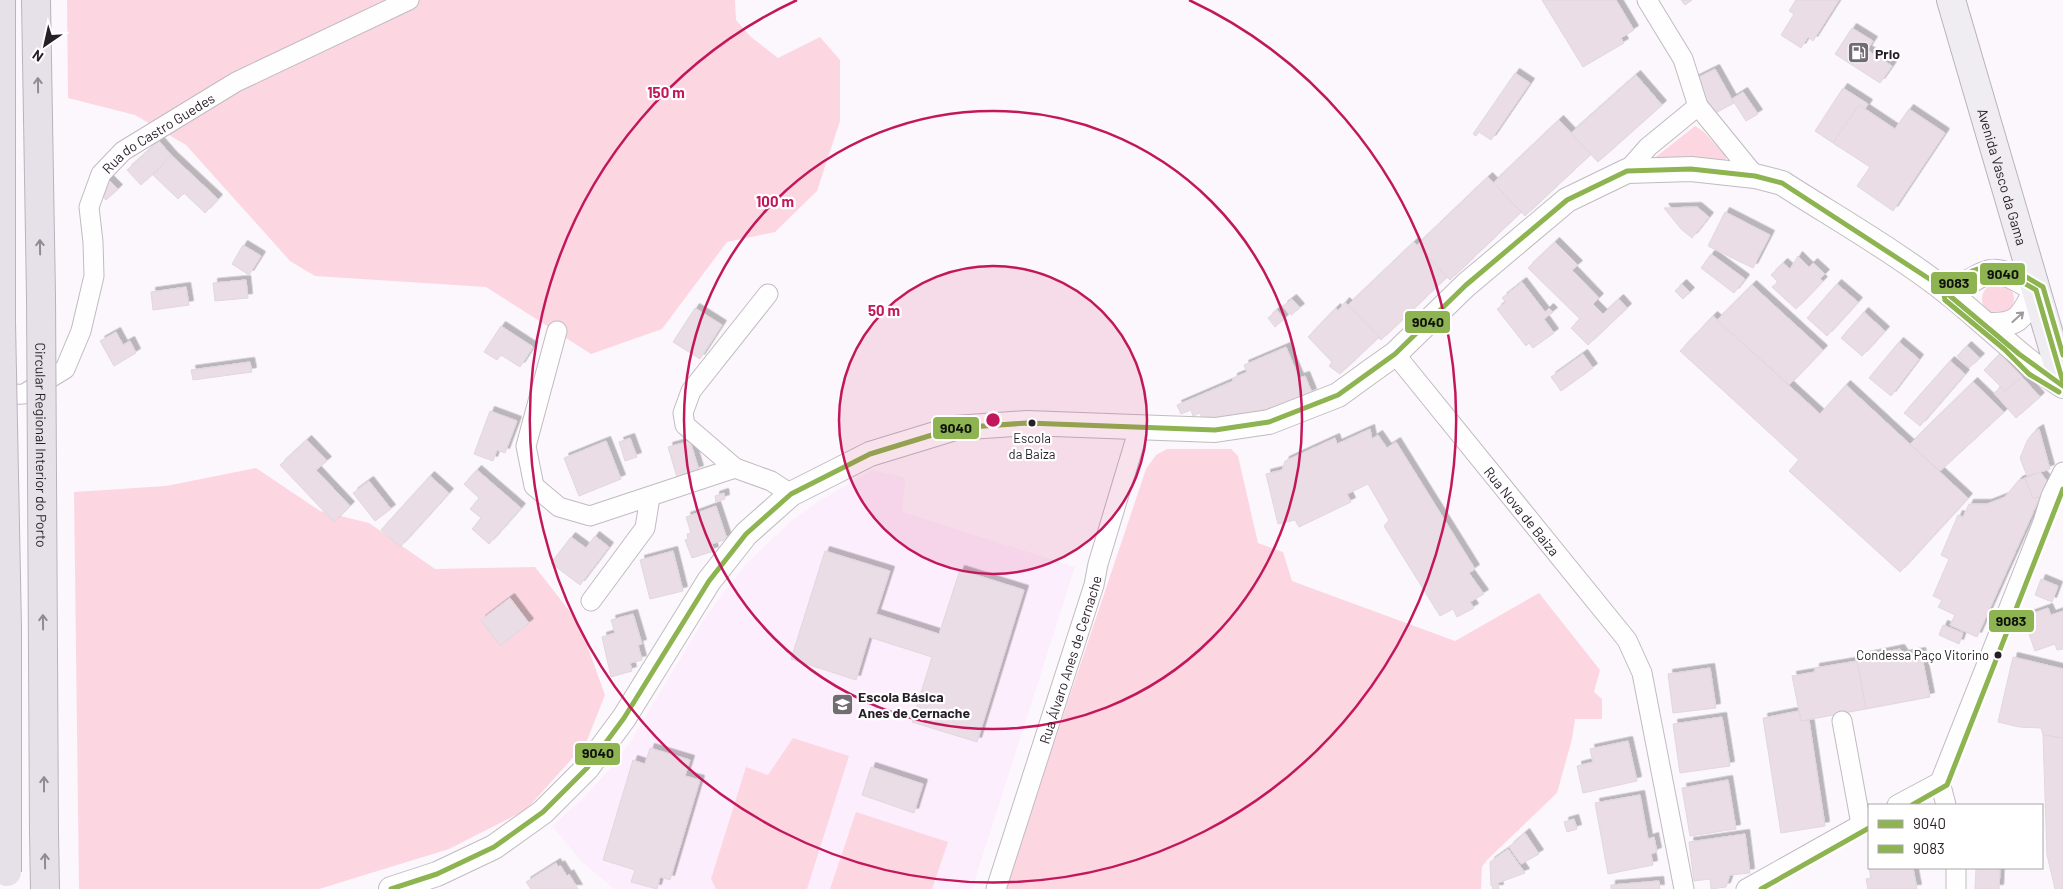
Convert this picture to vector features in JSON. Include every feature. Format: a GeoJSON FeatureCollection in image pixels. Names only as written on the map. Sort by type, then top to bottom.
{"type":"FeatureCollection","features":[{"type":"Feature","properties":{"kind":"highway"},"geometry":{"type":"LineString","coordinates":[[1,0],[0,322],[7,628],[7,880]]}},
{"type":"Feature","properties":{"kind":"highway","name":"Circular Regional Interior do Porto"},"geometry":{"type":"LineString","coordinates":[[36,0],[41,296],[45,889]]}},
{"type":"Feature","properties":{"kind":"main road","name":"Avenida Vasco da Gama"},"geometry":{"type":"LineString","coordinates":[[1952,0],[2063,382]]}},
{"type":"Feature","properties":{"kind":"street","name":"Rua do Castro Guedes"},"geometry":{"type":"LineString","coordinates":[[0,395],[24,394],[65,369],[80,331],[94,276],[89,207],[101,174],[123,151],[236,82],[409,0]]}},
{"type":"Feature","properties":{"kind":"street"},"geometry":{"type":"LineString","coordinates":[[1647,0],[1683,60],[1698,106],[1756,176]]}},
{"type":"Feature","properties":{"kind":"street"},"geometry":{"type":"LineString","coordinates":[[391,889],[437,874],[494,847],[543,812],[587,768],[624,718],[709,582],[746,534],[791,494],[870,454],[955,428],[1027,423],[1215,430],[1269,422],[1338,395],[1395,354],[1466,285],[1567,200],[1627,171],[1648,147],[1698,106]]}},
{"type":"Feature","properties":{"kind":"street"},"geometry":{"type":"LineString","coordinates":[[1627,171],[1691,169],[1756,176],[1782,183],[1950,294],[1988,324],[2034,368],[2063,386]]}},
{"type":"Feature","properties":{"kind":"street"},"geometry":{"type":"LineString","coordinates":[[1950,294],[1982,274],[1996,270],[2008,274],[2036,290],[2022,317],[2004,325],[1988,324]]}},
{"type":"Feature","properties":{"kind":"street"},"geometry":{"type":"LineString","coordinates":[[768,294],[691,391],[683,413],[685,424],[735,468],[771,481],[791,494]]}},
{"type":"Feature","properties":{"kind":"street"},"geometry":{"type":"LineString","coordinates":[[557,331],[526,446],[534,486],[559,508],[590,516],[735,468]]}},
{"type":"Feature","properties":{"kind":"street","name":"Rua Nova de Baiza"},"geometry":{"type":"LineString","coordinates":[[1395,354],[1627,640],[1642,673],[1684,889]]}},
{"type":"Feature","properties":{"kind":"street","name":"Rua Álvaro Anes de Cernache"},"geometry":{"type":"LineString","coordinates":[[996,889],[1094,585],[1098,564],[1139,428]]}},
{"type":"Feature","properties":{"kind":"street"},"geometry":{"type":"LineString","coordinates":[[1946,804],[1940,782],[2044,522],[2051,496],[2063,472]]}},
{"type":"Feature","properties":{"kind":"street"},"geometry":{"type":"LineString","coordinates":[[591,601],[645,528],[650,497]]}},
{"type":"Feature","properties":{"kind":"street"},"geometry":{"type":"LineString","coordinates":[[2044,522],[2063,509]]}},
{"type":"Feature","properties":{"kind":"street"},"geometry":{"type":"LineString","coordinates":[[1746,889],[1865,822],[1842,721]]}},
{"type":"Feature","properties":{"kind":"street"},"geometry":{"type":"LineString","coordinates":[[1899,804],[1940,782]]}},
{"type":"Feature","properties":{"kind":"street"},"geometry":{"type":"LineString","coordinates":[[1956,869],[1956,889]]}},
{"type":"Feature","properties":{"kind":"shaded area"},"geometry":{"type":"Polygon","coordinates":[[[67,0],[735,0],[736,20],[751,37],[778,58],[820,37],[840,60],[840,121],[817,191],[775,232],[727,242],[662,329],[591,354],[486,287],[315,276],[290,261],[186,145],[135,115],[68,98],[67,0]]]}},
{"type":"Feature","properties":{"kind":"shaded area"},"geometry":{"type":"Polygon","coordinates":[[[1695,126],[1703,131],[1726,156],[1726,160],[1692,158],[1652,160],[1695,126]]]}},
{"type":"Feature","properties":{"kind":"shaded area"},"geometry":{"type":"Polygon","coordinates":[[[1998,283],[2009,288],[2014,299],[2009,310],[1998,315],[1987,310],[1982,299],[1987,288],[1998,283]]]}},
{"type":"Feature","properties":{"kind":"shaded area"},"geometry":{"type":"Polygon","coordinates":[[[1167,449],[1231,449],[1238,456],[1258,543],[1283,552],[1292,581],[1455,641],[1539,593],[1600,670],[1594,692],[1602,699],[1602,719],[1575,719],[1572,739],[1557,793],[1487,860],[1482,867],[1481,889],[1005,889],[1146,469],[1156,455],[1167,449]]]}},
{"type":"Feature","properties":{"kind":"shaded area"},"geometry":{"type":"Polygon","coordinates":[[[256,468],[320,511],[369,523],[435,569],[535,567],[579,623],[605,695],[586,743],[526,810],[449,849],[319,889],[79,889],[74,492],[166,486],[256,468]]]}},
{"type":"Feature","properties":{"kind":"shaded area","name":"Escola Básica Anes de Cernache"},"geometry":{"type":"Polygon","coordinates":[[[873,470],[905,478],[902,512],[1075,567],[972,889],[614,889],[582,862],[552,826],[581,800],[610,769],[631,741],[704,619],[744,566],[791,521],[817,502],[873,470]]]}},
{"type":"Feature","properties":{"kind":"shaded area"},"geometry":{"type":"Polygon","coordinates":[[[793,738],[849,756],[807,889],[716,889],[711,879],[746,767],[768,775],[793,738]]]}},
{"type":"Feature","properties":{"kind":"shaded area"},"geometry":{"type":"Polygon","coordinates":[[[856,812],[948,842],[932,889],[830,889],[856,812]]]}},
{"type":"Feature","properties":{"kind":"building"},"geometry":{"type":"Polygon","coordinates":[[[1542,0],[1616,0],[1634,30],[1621,38],[1624,43],[1583,67],[1542,0]]]}},
{"type":"Feature","properties":{"kind":"building"},"geometry":{"type":"Polygon","coordinates":[[[1681,0],[1692,0],[1685,5],[1681,0]]]}},
{"type":"Feature","properties":{"kind":"building"},"geometry":{"type":"Polygon","coordinates":[[[1796,0],[1839,0],[1813,41],[1808,37],[1801,48],[1781,35],[1794,14],[1789,11],[1796,0]]]}},
{"type":"Feature","properties":{"kind":"building"},"geometry":{"type":"Polygon","coordinates":[[[1852,28],[1873,41],[1867,50],[1892,66],[1880,83],[1835,54],[1852,28]]]}},
{"type":"Feature","properties":{"kind":"building"},"geometry":{"type":"Polygon","coordinates":[[[1715,69],[1734,103],[1712,115],[1693,80],[1715,69]]]}},
{"type":"Feature","properties":{"kind":"building"},"geometry":{"type":"Polygon","coordinates":[[[1515,73],[1530,83],[1491,140],[1479,132],[1476,136],[1473,134],[1515,73]]]}},
{"type":"Feature","properties":{"kind":"building"},"geometry":{"type":"Polygon","coordinates":[[[1636,75],[1662,105],[1598,162],[1571,133],[1636,75]]]}},
{"type":"Feature","properties":{"kind":"building"},"geometry":{"type":"Polygon","coordinates":[[[1843,88],[1868,104],[1839,147],[1815,131],[1843,88]]]}},
{"type":"Feature","properties":{"kind":"building"},"geometry":{"type":"Polygon","coordinates":[[[1743,92],[1758,114],[1746,121],[1732,99],[1743,92]]]}},
{"type":"Feature","properties":{"kind":"building"},"geometry":{"type":"Polygon","coordinates":[[[1859,105],[1895,129],[1909,109],[1945,133],[1893,211],[1857,186],[1870,167],[1833,143],[1859,105]]]}},
{"type":"Feature","properties":{"kind":"building"},"geometry":{"type":"Polygon","coordinates":[[[1559,120],[1591,154],[1525,216],[1493,183],[1559,120]]]}},
{"type":"Feature","properties":{"kind":"building"},"geometry":{"type":"Polygon","coordinates":[[[159,141],[172,156],[141,185],[127,170],[159,141]]]}},
{"type":"Feature","properties":{"kind":"building"},"geometry":{"type":"Polygon","coordinates":[[[171,155],[218,199],[205,213],[184,193],[178,199],[153,175],[171,155]]]}},
{"type":"Feature","properties":{"kind":"building"},"geometry":{"type":"Polygon","coordinates":[[[1488,177],[1521,212],[1450,280],[1417,245],[1488,177]]]}},
{"type":"Feature","properties":{"kind":"building"},"geometry":{"type":"Polygon","coordinates":[[[108,179],[118,189],[106,200],[97,189],[108,179]]]}},
{"type":"Feature","properties":{"kind":"building"},"geometry":{"type":"Polygon","coordinates":[[[1697,207],[1709,217],[1692,238],[1681,229],[1664,208],[1697,207]]]}},
{"type":"Feature","properties":{"kind":"building"},"geometry":{"type":"Polygon","coordinates":[[[1725,212],[1770,235],[1753,268],[1708,246],[1725,212]]]}},
{"type":"Feature","properties":{"kind":"building"},"geometry":{"type":"Polygon","coordinates":[[[1414,242],[1447,277],[1381,340],[1348,305],[1414,242]]]}},
{"type":"Feature","properties":{"kind":"building"},"geometry":{"type":"Polygon","coordinates":[[[1555,242],[1578,265],[1572,270],[1599,298],[1593,304],[1603,314],[1619,299],[1627,308],[1588,345],[1571,328],[1580,319],[1528,268],[1555,242]]]}},
{"type":"Feature","properties":{"kind":"building"},"geometry":{"type":"Polygon","coordinates":[[[243,245],[261,256],[249,275],[232,264],[243,245]]]}},
{"type":"Feature","properties":{"kind":"building"},"geometry":{"type":"Polygon","coordinates":[[[1711,254],[1745,279],[1734,293],[1701,268],[1711,254]]]}},
{"type":"Feature","properties":{"kind":"building"},"geometry":{"type":"Polygon","coordinates":[[[1798,256],[1809,267],[1813,263],[1825,274],[1820,279],[1823,281],[1796,309],[1772,287],[1778,282],[1771,275],[1783,263],[1790,269],[1798,256]]]}},
{"type":"Feature","properties":{"kind":"building"},"geometry":{"type":"Polygon","coordinates":[[[246,280],[248,298],[215,301],[213,283],[246,280]]]}},
{"type":"Feature","properties":{"kind":"building"},"geometry":{"type":"Polygon","coordinates":[[[1522,282],[1545,312],[1549,308],[1553,312],[1544,319],[1554,333],[1533,348],[1529,343],[1526,346],[1497,309],[1506,302],[1502,298],[1522,282]]]}},
{"type":"Feature","properties":{"kind":"building"},"geometry":{"type":"Polygon","coordinates":[[[1682,284],[1690,292],[1683,299],[1675,291],[1682,284]]]}},
{"type":"Feature","properties":{"kind":"building"},"geometry":{"type":"Polygon","coordinates":[[[1837,284],[1858,302],[1827,336],[1807,318],[1837,284]]]}},
{"type":"Feature","properties":{"kind":"building"},"geometry":{"type":"Polygon","coordinates":[[[1752,285],[1823,350],[1789,385],[1717,320],[1752,285]]]}},
{"type":"Feature","properties":{"kind":"building"},"geometry":{"type":"Polygon","coordinates":[[[186,287],[189,305],[153,310],[151,292],[186,287]]]}},
{"type":"Feature","properties":{"kind":"building"},"geometry":{"type":"Polygon","coordinates":[[[1292,299],[1300,308],[1291,315],[1283,306],[1292,299]]]}},
{"type":"Feature","properties":{"kind":"building"},"geometry":{"type":"Polygon","coordinates":[[[1345,302],[1379,337],[1340,374],[1329,366],[1332,362],[1308,337],[1336,308],[1338,311],[1345,302]]]}},
{"type":"Feature","properties":{"kind":"building"},"geometry":{"type":"Polygon","coordinates":[[[695,308],[722,325],[700,359],[673,342],[695,308]]]}},
{"type":"Feature","properties":{"kind":"building"},"geometry":{"type":"Polygon","coordinates":[[[1277,310],[1284,319],[1275,327],[1268,318],[1277,310]]]}},
{"type":"Feature","properties":{"kind":"building"},"geometry":{"type":"Polygon","coordinates":[[[1864,312],[1885,331],[1862,356],[1841,338],[1864,312]]]}},
{"type":"Feature","properties":{"kind":"building"},"geometry":{"type":"Polygon","coordinates":[[[1713,316],[1820,414],[1846,385],[1968,498],[1900,572],[1789,471],[1799,460],[1680,351],[1713,316]]]}},
{"type":"Feature","properties":{"kind":"building"},"geometry":{"type":"Polygon","coordinates":[[[501,326],[533,347],[520,367],[501,355],[497,360],[484,352],[501,326]]]}},
{"type":"Feature","properties":{"kind":"building"},"geometry":{"type":"Polygon","coordinates":[[[116,332],[123,345],[130,341],[136,353],[114,366],[100,341],[116,332]]]}},
{"type":"Feature","properties":{"kind":"building"},"geometry":{"type":"Polygon","coordinates":[[[1899,342],[1919,359],[1891,396],[1869,378],[1899,342]]]}},
{"type":"Feature","properties":{"kind":"building"},"geometry":{"type":"Polygon","coordinates":[[[1967,346],[1980,358],[1969,368],[1957,356],[1967,346]]]}},
{"type":"Feature","properties":{"kind":"building"},"geometry":{"type":"Polygon","coordinates":[[[1286,347],[1299,378],[1305,376],[1312,393],[1267,412],[1265,409],[1248,416],[1247,413],[1231,420],[1225,420],[1223,416],[1214,420],[1213,416],[1202,418],[1200,413],[1193,416],[1191,410],[1181,414],[1177,405],[1233,381],[1233,378],[1247,372],[1244,365],[1286,347]]]}},
{"type":"Feature","properties":{"kind":"building"},"geometry":{"type":"Polygon","coordinates":[[[1583,354],[1593,368],[1561,391],[1551,377],[1583,354]]]}},
{"type":"Feature","properties":{"kind":"building"},"geometry":{"type":"Polygon","coordinates":[[[2000,354],[2022,377],[2005,391],[1984,370],[2000,354]]]}},
{"type":"Feature","properties":{"kind":"building"},"geometry":{"type":"Polygon","coordinates":[[[1950,361],[1965,374],[1920,426],[1904,413],[1950,361]]]}},
{"type":"Feature","properties":{"kind":"building"},"geometry":{"type":"Polygon","coordinates":[[[250,362],[252,372],[193,380],[191,370],[250,362]]]}},
{"type":"Feature","properties":{"kind":"building"},"geometry":{"type":"Polygon","coordinates":[[[2022,377],[2040,397],[2016,418],[1994,393],[2001,387],[2005,391],[2022,377]]]}},
{"type":"Feature","properties":{"kind":"building"},"geometry":{"type":"Polygon","coordinates":[[[1973,382],[2004,412],[1940,471],[1910,444],[1973,382]]]}},
{"type":"Feature","properties":{"kind":"building"},"geometry":{"type":"Polygon","coordinates":[[[490,411],[517,421],[505,453],[497,450],[493,461],[474,454],[490,411]]]}},
{"type":"Feature","properties":{"kind":"building"},"geometry":{"type":"Polygon","coordinates":[[[1370,429],[1372,439],[1378,435],[1387,448],[1396,442],[1475,569],[1469,573],[1484,594],[1470,602],[1474,608],[1457,617],[1453,609],[1440,616],[1384,526],[1389,520],[1368,484],[1347,494],[1351,502],[1299,527],[1295,520],[1278,524],[1266,474],[1282,470],[1285,461],[1335,438],[1337,444],[1370,429]]]}},
{"type":"Feature","properties":{"kind":"building"},"geometry":{"type":"Polygon","coordinates":[[[2039,429],[2050,469],[2027,476],[2020,458],[2027,441],[2039,429]]]}},
{"type":"Feature","properties":{"kind":"building"},"geometry":{"type":"Polygon","coordinates":[[[630,438],[637,457],[625,461],[619,442],[630,438]]]}},
{"type":"Feature","properties":{"kind":"building"},"geometry":{"type":"Polygon","coordinates":[[[307,440],[327,461],[316,470],[350,506],[334,522],[280,465],[307,440]]]}},
{"type":"Feature","properties":{"kind":"building"},"geometry":{"type":"Polygon","coordinates":[[[606,441],[621,479],[579,496],[564,458],[606,441]]]}},
{"type":"Feature","properties":{"kind":"building"},"geometry":{"type":"Polygon","coordinates":[[[690,441],[699,470],[677,477],[668,447],[690,441]]]}},
{"type":"Feature","properties":{"kind":"building"},"geometry":{"type":"Polygon","coordinates":[[[477,470],[521,508],[489,544],[472,529],[481,518],[470,509],[479,498],[464,484],[477,470]]]}},
{"type":"Feature","properties":{"kind":"building"},"geometry":{"type":"Polygon","coordinates":[[[2040,472],[2047,481],[2046,487],[2040,497],[2033,498],[2025,478],[2040,472]]]}},
{"type":"Feature","properties":{"kind":"building"},"geometry":{"type":"Polygon","coordinates":[[[430,476],[449,493],[400,547],[381,530],[430,476]]]}},
{"type":"Feature","properties":{"kind":"building"},"geometry":{"type":"Polygon","coordinates":[[[2025,478],[2033,498],[2040,497],[1977,637],[1950,625],[1955,615],[1938,607],[1942,600],[1933,596],[1949,559],[1941,555],[1958,515],[1963,517],[1969,504],[1987,504],[2005,497],[2018,481],[2025,478]]]}},
{"type":"Feature","properties":{"kind":"building"},"geometry":{"type":"Polygon","coordinates":[[[369,481],[391,509],[375,521],[353,493],[369,481]]]}},
{"type":"Feature","properties":{"kind":"building"},"geometry":{"type":"Polygon","coordinates":[[[724,493],[725,499],[716,502],[715,496],[724,493]]]}},
{"type":"Feature","properties":{"kind":"building"},"geometry":{"type":"Polygon","coordinates":[[[716,506],[727,539],[712,544],[714,551],[692,558],[685,540],[688,539],[687,534],[691,533],[686,517],[716,506]]]}},
{"type":"Feature","properties":{"kind":"building"},"geometry":{"type":"Polygon","coordinates":[[[595,536],[609,547],[580,585],[551,563],[571,537],[586,548],[595,536]]]}},
{"type":"Feature","properties":{"kind":"building"},"geometry":{"type":"Polygon","coordinates":[[[673,551],[683,591],[650,599],[640,560],[673,551]]]}},
{"type":"Feature","properties":{"kind":"building"},"geometry":{"type":"Polygon","coordinates":[[[825,551],[890,571],[876,614],[939,634],[960,570],[1024,590],[977,742],[912,722],[932,657],[869,637],[856,680],[791,659],[825,551]]]}},
{"type":"Feature","properties":{"kind":"building"},"geometry":{"type":"Polygon","coordinates":[[[2041,579],[2058,586],[2052,602],[2035,595],[2041,579]]]}},
{"type":"Feature","properties":{"kind":"building"},"geometry":{"type":"Polygon","coordinates":[[[510,598],[529,623],[500,646],[481,620],[510,598]]]}},
{"type":"Feature","properties":{"kind":"building"},"geometry":{"type":"Polygon","coordinates":[[[2048,608],[2051,615],[2063,611],[2063,649],[2057,650],[2055,644],[2035,651],[2023,617],[2048,608]]]}},
{"type":"Feature","properties":{"kind":"building"},"geometry":{"type":"Polygon","coordinates":[[[633,614],[642,644],[638,645],[642,660],[630,663],[632,671],[611,677],[602,637],[615,633],[611,620],[633,614]]]}},
{"type":"Feature","properties":{"kind":"building"},"geometry":{"type":"Polygon","coordinates":[[[1943,625],[1963,633],[1959,644],[1939,635],[1943,625]]]}},
{"type":"Feature","properties":{"kind":"building"},"geometry":{"type":"Polygon","coordinates":[[[1900,649],[1904,655],[1921,652],[1930,697],[1866,709],[1856,658],[1900,649]]]}},
{"type":"Feature","properties":{"kind":"building"},"geometry":{"type":"Polygon","coordinates":[[[2013,657],[2063,669],[2063,738],[2043,735],[2041,728],[2019,727],[1998,722],[2013,657]]]}},
{"type":"Feature","properties":{"kind":"building"},"geometry":{"type":"Polygon","coordinates":[[[1857,661],[1866,709],[1801,721],[1792,676],[1815,672],[1815,668],[1857,661]]]}},
{"type":"Feature","properties":{"kind":"building"},"geometry":{"type":"Polygon","coordinates":[[[1710,668],[1716,708],[1673,713],[1668,674],[1710,668]]]}},
{"type":"Feature","properties":{"kind":"building"},"geometry":{"type":"Polygon","coordinates":[[[1799,711],[1801,721],[1809,720],[1825,826],[1781,833],[1763,718],[1799,711]]]}},
{"type":"Feature","properties":{"kind":"building"},"geometry":{"type":"Polygon","coordinates":[[[1722,717],[1730,766],[1680,773],[1673,724],[1722,717]]]}},
{"type":"Feature","properties":{"kind":"building"},"geometry":{"type":"Polygon","coordinates":[[[2043,735],[2063,738],[2063,889],[2055,889],[2047,855],[2043,735]]]}},
{"type":"Feature","properties":{"kind":"building"},"geometry":{"type":"Polygon","coordinates":[[[1628,741],[1637,781],[1583,793],[1577,766],[1593,762],[1590,749],[1628,741]]]}},
{"type":"Feature","properties":{"kind":"building"},"geometry":{"type":"Polygon","coordinates":[[[650,748],[690,760],[685,776],[700,780],[670,880],[660,877],[657,889],[631,882],[635,870],[603,860],[633,760],[645,764],[650,748]]]}},
{"type":"Feature","properties":{"kind":"building"},"geometry":{"type":"Polygon","coordinates":[[[871,767],[923,784],[914,813],[862,795],[871,767]]]}},
{"type":"Feature","properties":{"kind":"building"},"geometry":{"type":"Polygon","coordinates":[[[1728,780],[1736,829],[1690,836],[1682,788],[1728,780]]]}},
{"type":"Feature","properties":{"kind":"building"},"geometry":{"type":"Polygon","coordinates":[[[1640,795],[1648,839],[1654,837],[1657,852],[1651,854],[1653,865],[1608,874],[1595,803],[1640,795]]]}},
{"type":"Feature","properties":{"kind":"building"},"geometry":{"type":"Polygon","coordinates":[[[1574,819],[1577,829],[1567,832],[1564,822],[1574,819]]]}},
{"type":"Feature","properties":{"kind":"building"},"geometry":{"type":"Polygon","coordinates":[[[1525,833],[1539,854],[1521,864],[1509,847],[1525,833]]]}},
{"type":"Feature","properties":{"kind":"building"},"geometry":{"type":"Polygon","coordinates":[[[1745,834],[1750,873],[1730,875],[1726,887],[1711,889],[1710,879],[1694,881],[1689,842],[1745,834]]]}},
{"type":"Feature","properties":{"kind":"building"},"geometry":{"type":"Polygon","coordinates":[[[1508,849],[1525,873],[1498,883],[1499,889],[1493,889],[1491,886],[1490,862],[1508,849]]]}},
{"type":"Feature","properties":{"kind":"building"},"geometry":{"type":"Polygon","coordinates":[[[556,863],[558,867],[560,865],[567,876],[569,874],[578,889],[531,889],[526,882],[556,863]]]}},
{"type":"Feature","properties":{"kind":"building"},"geometry":{"type":"Polygon","coordinates":[[[1869,869],[1913,869],[1917,889],[1868,889],[1866,879],[1871,878],[1869,869]]]}},
{"type":"Feature","properties":{"kind":"building"},"geometry":{"type":"Polygon","coordinates":[[[1976,869],[2000,869],[1999,889],[1975,889],[1976,869]]]}},
{"type":"Feature","properties":{"kind":"building"},"geometry":{"type":"Polygon","coordinates":[[[1659,881],[1660,889],[1611,889],[1611,885],[1659,881]]]}},
{"type":"Feature","properties":{"kind":"transit line","name":"9040"},"geometry":{"type":"LineString","coordinates":[[391,889],[437,874],[494,847],[543,812],[587,768],[624,718],[709,581],[746,534],[791,494],[870,454],[955,428],[1027,423],[1215,430],[1269,422],[1338,395],[1395,354],[1466,285],[1567,200],[1627,171],[1691,169],[1755,176],[1782,183],[1931,280],[2019,354],[2063,386]]}},
{"type":"Feature","properties":{"kind":"transit line","name":"9083"},"geometry":{"type":"LineString","coordinates":[[2059,392],[2029,374],[2004,349],[1945,300],[1943,290],[1972,271],[1992,264],[2013,269],[2043,287],[2063,355]]}},
{"type":"Feature","properties":{"kind":"transit line","name":"9040"},"geometry":{"type":"LineString","coordinates":[[1950,294],[1974,279],[1992,273],[2010,276],[2036,290],[2063,382]]}},
{"type":"Feature","properties":{"kind":"transit line","name":"9083"},"geometry":{"type":"LineString","coordinates":[[1914,804],[1947,785],[2063,489]]}},
{"type":"Feature","properties":{"kind":"transit line","name":"9083"},"geometry":{"type":"LineString","coordinates":[[1761,889],[1868,829]]}},
{"type":"Feature","properties":{"kind":"place","name":"Prio"},"geometry":{"type":"Point","coordinates":[1859,53]}},
{"type":"Feature","properties":{"kind":"place","name":"Escola da Baiza"},"geometry":{"type":"Point","coordinates":[1032,423]}},
{"type":"Feature","properties":{"kind":"place","name":"Condessa Paço Vitorino"},"geometry":{"type":"Point","coordinates":[1998,655]}},
{"type":"Feature","properties":{"kind":"place","name":"Escola Básica Anes de Cernache"},"geometry":{"type":"Point","coordinates":[842,704]}}]}
